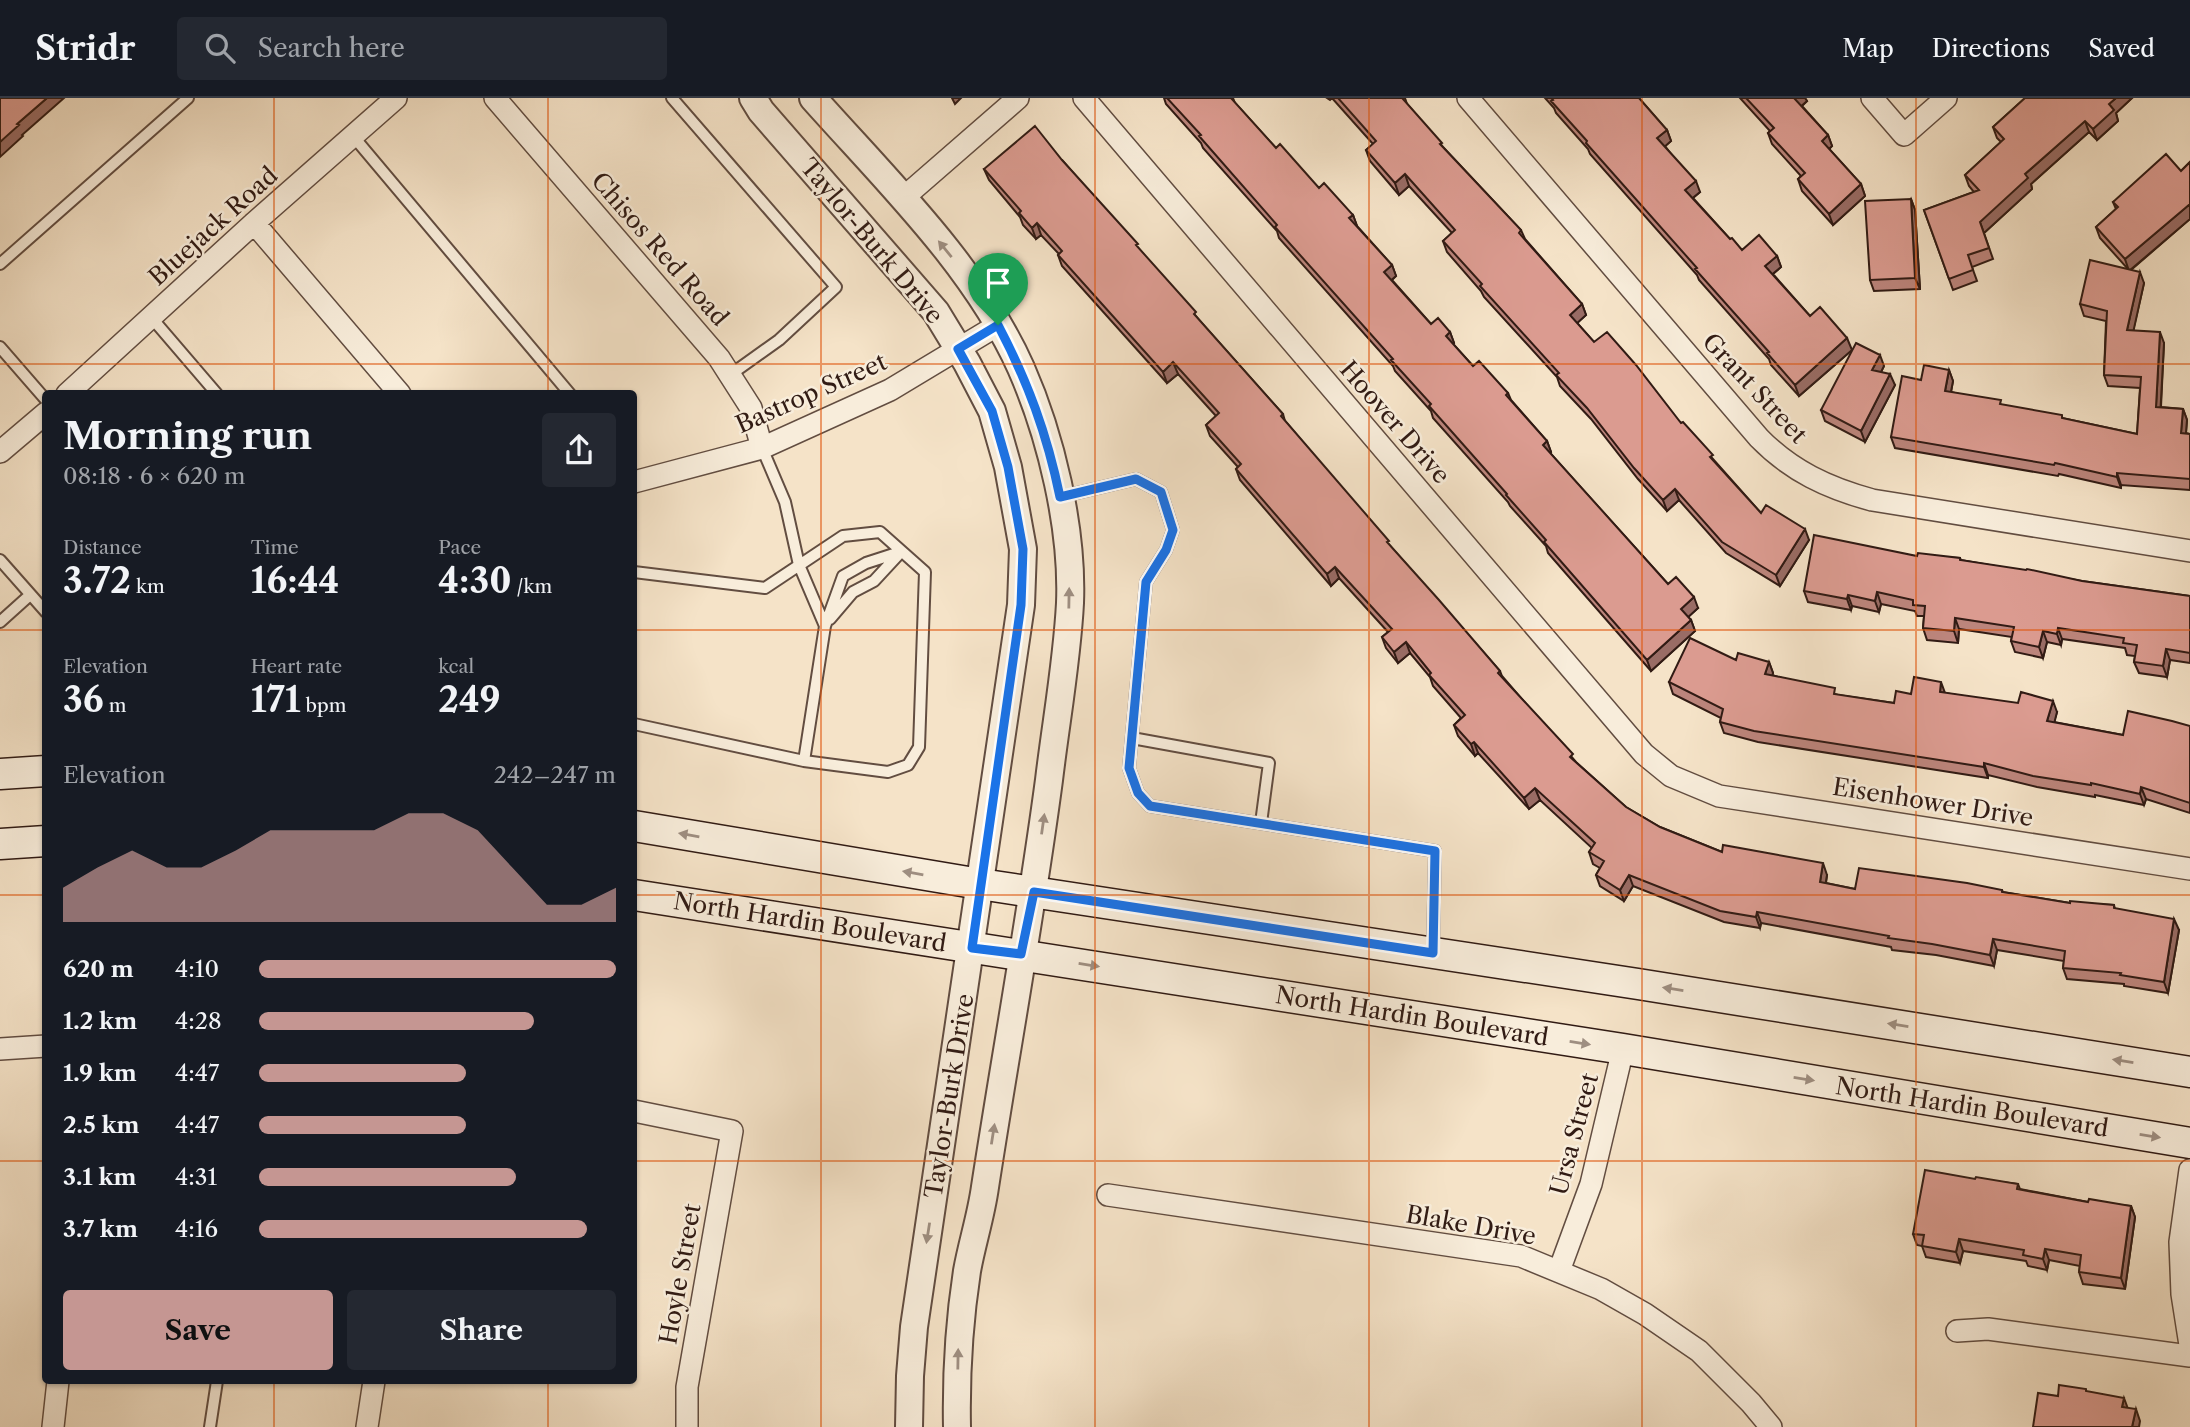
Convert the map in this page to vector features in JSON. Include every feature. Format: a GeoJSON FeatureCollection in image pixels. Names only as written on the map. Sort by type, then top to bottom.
{"type":"FeatureCollection","features":[{"type":"Feature","properties":{"kind":"main road"},"geometry":{"type":"LineString","coordinates":[[0,774],[42,771]]}},
{"type":"Feature","properties":{"kind":"main road"},"geometry":{"type":"LineString","coordinates":[[637,827],[980,884],[2190,1072]]}},
{"type":"Feature","properties":{"kind":"main road"},"geometry":{"type":"LineString","coordinates":[[0,844],[42,841]]}},
{"type":"Feature","properties":{"kind":"main road","name":"North Hardin Boulevard"},"geometry":{"type":"LineString","coordinates":[[637,895],[1623,1049],[2190,1143]]}},
{"type":"Feature","properties":{"kind":"street","name":"Bluejack Road"},"geometry":{"type":"LineString","coordinates":[[71,390],[396,98]]}},
{"type":"Feature","properties":{"kind":"street","name":"Chisos Red Road"},"geometry":{"type":"LineString","coordinates":[[495,98],[719,358],[751,408],[762,448]]}},
{"type":"Feature","properties":{"kind":"street","name":"Taylor-Burk Drive"},"geometry":{"type":"LineString","coordinates":[[753,98],[761,111],[936,312],[992,411],[1008,467],[1023,549],[1021,605],[914,1327],[909,1427]]}},
{"type":"Feature","properties":{"kind":"street","name":"Taylor-Burk Drive"},"geometry":{"type":"LineString","coordinates":[[813,98],[960,267],[998,325],[1021,368],[1050,449],[1068,555],[1070,602],[1062,687],[1034,892],[1021,954],[984,1195],[968,1268],[958,1343],[957,1427]]}},
{"type":"Feature","properties":{"kind":"street"},"geometry":{"type":"LineString","coordinates":[[902,199],[1018,98]]}},
{"type":"Feature","properties":{"kind":"street","name":"Hoover Drive"},"geometry":{"type":"LineString","coordinates":[[1084,98],[1644,754],[1671,776]]}},
{"type":"Feature","properties":{"kind":"street","name":"Grant Street"},"geometry":{"type":"LineString","coordinates":[[1468,98],[1759,438],[1793,468],[1836,489],[1872,500],[2190,551]]}},
{"type":"Feature","properties":{"kind":"street"},"geometry":{"type":"LineString","coordinates":[[1872,98],[1904,135],[1946,98]]}},
{"type":"Feature","properties":{"kind":"street"},"geometry":{"type":"LineString","coordinates":[[254,223],[397,390]]}},
{"type":"Feature","properties":{"kind":"street","name":"Bastrop Street"},"geometry":{"type":"LineString","coordinates":[[637,479],[762,448],[890,390],[998,325]]}},
{"type":"Feature","properties":{"kind":"street"},"geometry":{"type":"LineString","coordinates":[[0,452],[42,416]]}},
{"type":"Feature","properties":{"kind":"street","name":"Eisenhower Drive"},"geometry":{"type":"LineString","coordinates":[[1671,776],[1718,796],[2190,869]]}},
{"type":"Feature","properties":{"kind":"street"},"geometry":{"type":"LineString","coordinates":[[0,1049],[42,1046]]}},
{"type":"Feature","properties":{"kind":"street","name":"Ursa Street"},"geometry":{"type":"LineString","coordinates":[[1559,1271],[1591,1184],[1623,1049]]}},
{"type":"Feature","properties":{"kind":"street","name":"Hoyle Street"},"geometry":{"type":"LineString","coordinates":[[637,1112],[732,1131],[687,1387],[687,1427]]}},
{"type":"Feature","properties":{"kind":"street"},"geometry":{"type":"LineString","coordinates":[[2190,1170],[2180,1242],[2182,1294],[2190,1345]]}},
{"type":"Feature","properties":{"kind":"street","name":"Blake Drive"},"geometry":{"type":"LineString","coordinates":[[1108,1195],[1521,1256],[1601,1289],[1645,1314],[1699,1351],[1771,1427]]}},
{"type":"Feature","properties":{"kind":"street"},"geometry":{"type":"LineString","coordinates":[[1957,1331],[1988,1329],[2190,1356]]}},
{"type":"Feature","properties":{"kind":"street"},"geometry":{"type":"LineString","coordinates":[[53,1427],[58,1384]]}},
{"type":"Feature","properties":{"kind":"street"},"geometry":{"type":"LineString","coordinates":[[367,1427],[374,1384]]}},
{"type":"Feature","properties":{"kind":"lane"},"geometry":{"type":"LineString","coordinates":[[0,264],[188,98]]}},
{"type":"Feature","properties":{"kind":"lane"},"geometry":{"type":"LineString","coordinates":[[672,98],[836,287],[779,340],[730,375]]}},
{"type":"Feature","properties":{"kind":"lane"},"geometry":{"type":"LineString","coordinates":[[354,136],[567,390]]}},
{"type":"Feature","properties":{"kind":"lane"},"geometry":{"type":"LineString","coordinates":[[151,317],[214,390]]}},
{"type":"Feature","properties":{"kind":"lane"},"geometry":{"type":"LineString","coordinates":[[0,347],[42,395]]}},
{"type":"Feature","properties":{"kind":"lane"},"geometry":{"type":"LineString","coordinates":[[762,448],[785,502],[799,565],[825,626]]}},
{"type":"Feature","properties":{"kind":"lane"},"geometry":{"type":"LineString","coordinates":[[1060,497],[1136,479],[1161,492],[1173,530],[1166,550],[1146,582],[1129,768],[1138,793],[1150,806],[1435,851],[1433,953]]}},
{"type":"Feature","properties":{"kind":"lane"},"geometry":{"type":"LineString","coordinates":[[637,572],[765,588],[843,536],[880,532],[925,572],[919,747],[908,765],[888,772],[804,761],[637,725]]}},
{"type":"Feature","properties":{"kind":"lane"},"geometry":{"type":"LineString","coordinates":[[804,761],[825,626],[843,576],[866,563],[900,552]]}},
{"type":"Feature","properties":{"kind":"lane"},"geometry":{"type":"LineString","coordinates":[[825,626],[853,592],[874,581],[900,552]]}},
{"type":"Feature","properties":{"kind":"lane"},"geometry":{"type":"LineString","coordinates":[[0,560],[42,608]]}},
{"type":"Feature","properties":{"kind":"lane"},"geometry":{"type":"LineString","coordinates":[[0,622],[30,595]]}},
{"type":"Feature","properties":{"kind":"lane"},"geometry":{"type":"LineString","coordinates":[[1132,738],[1269,763],[1261,823]]}},
{"type":"Feature","properties":{"kind":"lane"},"geometry":{"type":"LineString","coordinates":[[210,1427],[217,1384]]}},
{"type":"Feature","properties":{"kind":"building"},"geometry":{"type":"Polygon","coordinates":[[[0,98],[47,98],[0,142],[0,98]]]}},
{"type":"Feature","properties":{"kind":"building"},"geometry":{"type":"Polygon","coordinates":[[[1167,98],[1231,98],[1276,148],[1280,144],[1319,188],[1324,183],[1353,215],[1349,218],[1392,265],[1384,272],[1431,324],[1438,318],[1450,332],[1446,336],[1473,366],[1479,361],[1547,441],[1543,445],[1668,584],[1676,577],[1694,597],[1681,609],[1691,620],[1647,660],[1429,406],[1431,404],[1391,360],[1393,359],[1275,227],[1277,225],[1167,98]]]}},
{"type":"Feature","properties":{"kind":"building"},"geometry":{"type":"Polygon","coordinates":[[[1338,98],[1404,98],[1442,143],[1440,144],[1521,230],[1519,233],[1582,304],[1570,315],[1594,342],[1607,332],[1681,423],[1683,422],[1713,455],[1710,457],[1761,513],[1766,505],[1805,529],[1776,575],[1722,542],[1675,489],[1663,500],[1556,375],[1559,373],[1443,241],[1455,230],[1405,174],[1395,183],[1366,150],[1376,141],[1338,98]]]}},
{"type":"Feature","properties":{"kind":"building"},"geometry":{"type":"Polygon","coordinates":[[[1551,98],[1639,98],[1667,130],[1657,138],[1696,181],[1685,190],[1742,250],[1759,235],[1777,256],[1765,266],[1810,316],[1820,307],[1847,338],[1795,385],[1695,269],[1697,268],[1586,143],[1551,98]]]}},
{"type":"Feature","properties":{"kind":"building"},"geometry":{"type":"Polygon","coordinates":[[[1746,98],[1794,98],[1828,135],[1822,141],[1861,184],[1829,214],[1798,179],[1805,173],[1768,133],[1774,128],[1746,98]]]}},
{"type":"Feature","properties":{"kind":"building"},"geometry":{"type":"Polygon","coordinates":[[[2025,98],[2116,98],[2109,104],[2114,110],[2093,129],[2085,121],[2025,174],[2028,178],[1980,222],[1989,248],[1968,255],[1973,270],[1949,279],[1924,210],[1979,190],[1965,175],[2004,139],[1993,127],[2025,98]]]}},
{"type":"Feature","properties":{"kind":"building"},"geometry":{"type":"Polygon","coordinates":[[[1035,126],[1196,312],[1194,314],[1283,414],[1281,416],[1389,541],[1387,542],[1500,671],[1498,673],[1573,754],[1570,757],[1626,807],[1660,827],[1722,852],[1723,845],[1823,863],[1820,882],[1855,889],[1859,868],[1967,883],[2002,892],[2070,903],[2114,905],[2114,908],[2174,919],[2164,982],[2120,975],[2121,973],[2063,968],[2065,951],[1993,939],[1990,955],[1757,912],[1756,917],[1720,911],[1629,875],[1620,890],[1596,875],[1604,861],[1589,852],[1595,843],[1535,788],[1524,798],[1474,742],[1471,744],[1454,725],[1465,715],[1429,675],[1431,673],[1406,642],[1394,652],[1382,637],[1392,629],[1335,567],[1327,574],[1236,469],[1241,464],[1206,425],[1219,413],[1173,362],[1163,372],[1058,255],[1062,251],[1037,223],[1032,228],[1019,213],[1021,211],[984,169],[1035,126]]]}},
{"type":"Feature","properties":{"kind":"building"},"geometry":{"type":"Polygon","coordinates":[[[2166,154],[2181,171],[2190,162],[2190,204],[2125,259],[2096,227],[2118,207],[2113,202],[2166,154]]]}},
{"type":"Feature","properties":{"kind":"building"},"geometry":{"type":"Polygon","coordinates":[[[1911,199],[1915,278],[1870,280],[1865,201],[1911,199]]]}},
{"type":"Feature","properties":{"kind":"building"},"geometry":{"type":"Polygon","coordinates":[[[2090,260],[2140,272],[2127,330],[2160,332],[2156,407],[2183,409],[2181,433],[2190,434],[2190,479],[2117,473],[2117,477],[2055,463],[2054,465],[1891,437],[1902,376],[1921,380],[1924,365],[1949,370],[1945,391],[2001,400],[2000,404],[2062,415],[2062,418],[2137,434],[2141,377],[2104,375],[2107,311],[2080,304],[2090,260]]]}},
{"type":"Feature","properties":{"kind":"building"},"geometry":{"type":"Polygon","coordinates":[[[1856,343],[1880,355],[1872,370],[1890,374],[1861,431],[1821,410],[1856,343]]]}},
{"type":"Feature","properties":{"kind":"building"},"geometry":{"type":"Polygon","coordinates":[[[1814,535],[1917,556],[1918,553],[1960,558],[2082,581],[2190,596],[2190,653],[2166,649],[2163,666],[2134,662],[2137,645],[2123,643],[2124,638],[2058,628],[2057,634],[2043,631],[2039,647],[2011,641],[2014,627],[1955,618],[1954,631],[1923,628],[1925,606],[1913,605],[1913,600],[1877,592],[1875,601],[1848,595],[1847,599],[1804,591],[1814,535]]]}},
{"type":"Feature","properties":{"kind":"building"},"geometry":{"type":"Polygon","coordinates":[[[1690,638],[1736,660],[1738,653],[1769,662],[1765,674],[1835,688],[1834,694],[1894,703],[1896,691],[1911,694],[1914,677],[1941,682],[1940,692],[2018,703],[2021,692],[2053,701],[2047,721],[2123,735],[2128,711],[2190,726],[2190,803],[2141,787],[2140,794],[2091,783],[2033,776],[1984,763],[1984,767],[1754,731],[1720,722],[1723,709],[1669,682],[1690,638]]]}},
{"type":"Feature","properties":{"kind":"building"},"geometry":{"type":"Polygon","coordinates":[[[1925,1170],[2018,1184],[2017,1189],[2088,1202],[2089,1199],[2131,1206],[2121,1278],[2079,1272],[2081,1255],[2045,1249],[2043,1259],[2023,1255],[2024,1250],[1959,1239],[1956,1252],[1922,1246],[1924,1235],[1913,1234],[1925,1170]]]}},
{"type":"Feature","properties":{"kind":"building"},"geometry":{"type":"Polygon","coordinates":[[[2059,1385],[2124,1398],[2122,1407],[2136,1409],[2132,1427],[2033,1427],[2038,1393],[2058,1396],[2059,1385]]]}},
{"type":"Feature","properties":{"kind":"route"},"geometry":{"type":"LineString","coordinates":[[998,325],[1021,368],[1050,449],[1060,497],[1136,479],[1161,492],[1173,530],[1166,550],[1146,582],[1129,768],[1138,793],[1150,806],[1435,851],[1433,953],[1034,892],[1021,954],[972,948],[1021,605],[1023,549],[1008,467],[992,411],[958,349],[998,325]]}}]}
